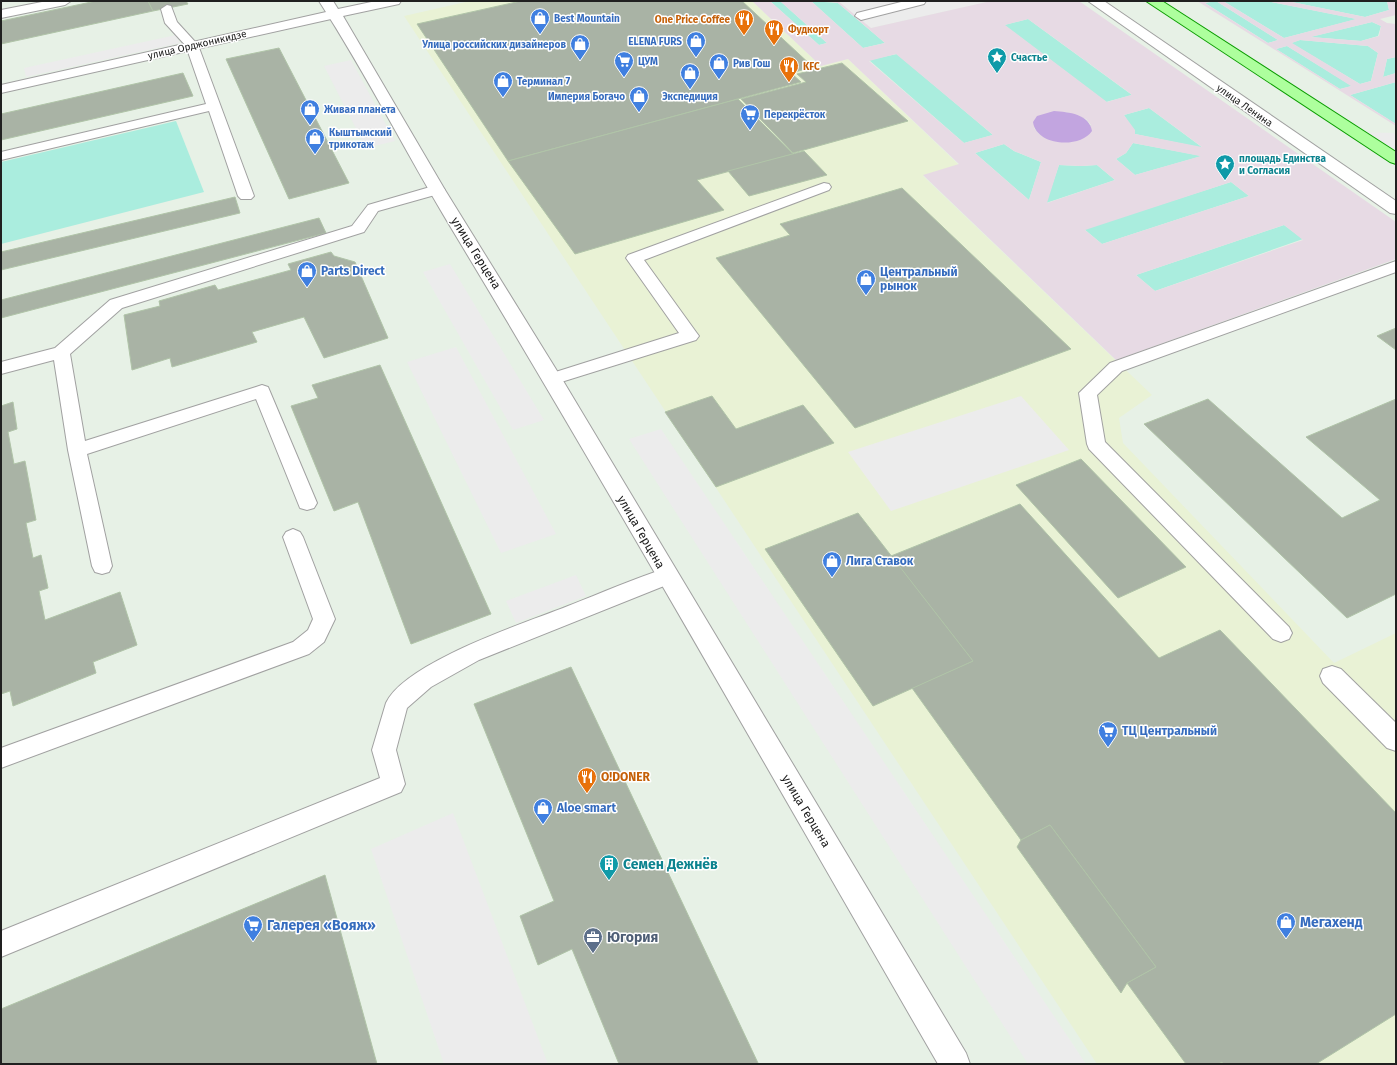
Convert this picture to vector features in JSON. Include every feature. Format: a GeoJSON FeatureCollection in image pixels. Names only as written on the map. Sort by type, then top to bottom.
{"type":"FeatureCollection","features":[{"type":"Feature","properties":{"kind":"main road"},"geometry":{"type":"LineString","coordinates":[[1153,1],[1396,159]]}},
{"type":"Feature","properties":{"kind":"street","name":"улица Герцена"},"geometry":{"type":"LineString","coordinates":[[326,1],[437,190],[552,379],[955,1064]]}},
{"type":"Feature","properties":{"kind":"street","name":"улица Орджоникидзе"},"geometry":{"type":"LineString","coordinates":[[1,88],[394,1]]}},
{"type":"Feature","properties":{"kind":"street","name":"улица Ленина"},"geometry":{"type":"LineString","coordinates":[[1095,1],[1396,209]]}},
{"type":"Feature","properties":{"kind":"street"},"geometry":{"type":"LineString","coordinates":[[1332,676],[1396,740]]}},
{"type":"Feature","properties":{"kind":"lane"},"geometry":{"type":"LineString","coordinates":[[1,14],[65,1]]}},
{"type":"Feature","properties":{"kind":"lane"},"geometry":{"type":"LineString","coordinates":[[861,16],[920,1]]}},
{"type":"Feature","properties":{"kind":"lane"},"geometry":{"type":"LineString","coordinates":[[167,9],[171,23],[192,45],[246,196]]}},
{"type":"Feature","properties":{"kind":"lane"},"geometry":{"type":"LineString","coordinates":[[1,156],[214,106]]}},
{"type":"Feature","properties":{"kind":"lane"},"geometry":{"type":"LineString","coordinates":[[552,379],[690,336],[634,258],[824,187]]}},
{"type":"Feature","properties":{"kind":"lane"},"geometry":{"type":"LineString","coordinates":[[1,368],[61,352],[116,304],[358,229],[373,208],[437,190]]}},
{"type":"Feature","properties":{"kind":"lane"},"geometry":{"type":"LineString","coordinates":[[1281,633],[1096,444],[1088,393],[1116,367],[1396,266]]}},
{"type":"Feature","properties":{"kind":"lane"},"geometry":{"type":"LineString","coordinates":[[61,352],[77,450],[102,566]]}},
{"type":"Feature","properties":{"kind":"lane"},"geometry":{"type":"LineString","coordinates":[[77,450],[262,391],[307,503]]}},
{"type":"Feature","properties":{"kind":"lane"},"geometry":{"type":"LineString","coordinates":[[1,758],[301,648],[316,636],[324,619],[293,536]]}},
{"type":"Feature","properties":{"kind":"lane"},"geometry":{"type":"LineString","coordinates":[[1,944],[393,784],[384,750],[397,703],[423,680],[471,654],[667,576]]}},
{"type":"Feature","properties":{"kind":"shaded area"},"geometry":{"type":"Polygon","coordinates":[[[470,1],[752,1],[821,66],[848,59],[959,165],[923,176],[1152,395],[1119,418],[1123,443],[1334,663],[1396,633],[1396,1064],[1097,1064],[404,16],[470,1]]]}},
{"type":"Feature","properties":{"kind":"shaded area","name":"площадь Единства и Согласия"},"geometry":{"type":"Polygon","coordinates":[[[752,1],[770,1],[819,45],[827,43],[780,1],[811,1],[863,48],[885,43],[838,3],[825,1],[838,1],[871,28],[991,1],[1079,1],[1396,222],[1396,259],[1116,360],[923,175],[959,164],[848,59],[821,66],[752,1]],[[1028,19],[1005,25],[1107,102],[1131,94],[1028,19]],[[896,54],[869,61],[964,143],[992,134],[896,54]],[[1149,108],[1124,115],[1135,130],[1135,134],[1202,147],[1149,108]],[[1066,112],[1034,128],[1039,134],[1048,139],[1070,142],[1091,125],[1086,119],[1066,112]],[[1133,143],[1126,153],[1116,159],[1135,175],[1201,156],[1133,143]],[[1004,144],[975,153],[1029,200],[1041,162],[1014,151],[1004,144]],[[1059,165],[1047,203],[1115,180],[1097,165],[1059,165]],[[1231,182],[1085,230],[1102,244],[1249,196],[1231,182]],[[1284,225],[1136,275],[1155,291],[1303,240],[1284,225]]]}},
{"type":"Feature","properties":{"kind":"shaded area"},"geometry":{"type":"Polygon","coordinates":[[[770,1],[780,1],[827,43],[819,45],[770,1]]]}},
{"type":"Feature","properties":{"kind":"shaded area"},"geometry":{"type":"Polygon","coordinates":[[[811,1],[838,3],[885,43],[863,48],[811,1]]]}},
{"type":"Feature","properties":{"kind":"shaded area"},"geometry":{"type":"Polygon","coordinates":[[[838,1],[991,1],[871,28],[838,1]]]}},
{"type":"Feature","properties":{"kind":"shaded area"},"geometry":{"type":"Polygon","coordinates":[[[1197,1],[1213,1],[1205,3],[1268,43],[1278,40],[1216,1],[1223,1],[1284,38],[1356,19],[1266,1],[1287,1],[1365,17],[1389,10],[1387,1],[1396,1],[1396,15],[1380,19],[1387,23],[1396,24],[1396,57],[1387,59],[1383,77],[1396,73],[1396,82],[1350,95],[1396,124],[1396,126],[1197,1]],[[1372,22],[1311,37],[1361,41],[1379,36],[1381,26],[1372,22]],[[1300,40],[1292,43],[1360,84],[1371,81],[1378,53],[1368,46],[1300,40]],[[1287,46],[1276,49],[1340,89],[1351,86],[1287,46]]]}},
{"type":"Feature","properties":{"kind":"shaded area"},"geometry":{"type":"Polygon","coordinates":[[[1216,1],[1278,40],[1268,43],[1205,3],[1216,1]]]}},
{"type":"Feature","properties":{"kind":"shaded area"},"geometry":{"type":"Polygon","coordinates":[[[1223,1],[1266,1],[1357,19],[1284,38],[1223,1]]]}},
{"type":"Feature","properties":{"kind":"shaded area"},"geometry":{"type":"Polygon","coordinates":[[[1287,1],[1387,1],[1389,10],[1365,17],[1287,1]]]}},
{"type":"Feature","properties":{"kind":"shaded area"},"geometry":{"type":"Polygon","coordinates":[[[1028,19],[1132,95],[1106,102],[1004,25],[1028,19]]]}},
{"type":"Feature","properties":{"kind":"shaded area"},"geometry":{"type":"Polygon","coordinates":[[[1372,22],[1381,26],[1378,36],[1361,41],[1310,37],[1372,22]]]}},
{"type":"Feature","properties":{"kind":"shaded area"},"geometry":{"type":"Polygon","coordinates":[[[176,35],[180,43],[26,77],[24,68],[176,35]]]}},
{"type":"Feature","properties":{"kind":"shaded area"},"geometry":{"type":"Polygon","coordinates":[[[1300,40],[1368,46],[1378,53],[1371,81],[1360,84],[1291,43],[1300,40]]]}},
{"type":"Feature","properties":{"kind":"shaded area"},"geometry":{"type":"Polygon","coordinates":[[[1287,46],[1352,86],[1340,89],[1276,49],[1287,46]]]}},
{"type":"Feature","properties":{"kind":"shaded area"},"geometry":{"type":"Polygon","coordinates":[[[897,54],[993,135],[964,143],[869,60],[897,54]]]}},
{"type":"Feature","properties":{"kind":"shaded area"},"geometry":{"type":"Polygon","coordinates":[[[1396,57],[1396,73],[1383,77],[1387,59],[1396,57]]]}},
{"type":"Feature","properties":{"kind":"shaded area"},"geometry":{"type":"Polygon","coordinates":[[[351,60],[395,141],[366,148],[324,66],[351,60]]]}},
{"type":"Feature","properties":{"kind":"shaded area"},"geometry":{"type":"Polygon","coordinates":[[[1396,82],[1396,124],[1350,95],[1396,82]]]}},
{"type":"Feature","properties":{"kind":"shaded area"},"geometry":{"type":"Polygon","coordinates":[[[1149,108],[1203,148],[1135,134],[1124,115],[1149,108]]]}},
{"type":"Feature","properties":{"kind":"shaded area"},"geometry":{"type":"Polygon","coordinates":[[[1054,111],[1072,113],[1083,117],[1090,125],[1092,131],[1086,137],[1078,141],[1069,142],[1050,140],[1042,136],[1036,130],[1033,122],[1037,116],[1054,111]]]}},
{"type":"Feature","properties":{"kind":"shaded area"},"geometry":{"type":"Polygon","coordinates":[[[176,121],[204,192],[1,244],[1,162],[176,121]]]}},
{"type":"Feature","properties":{"kind":"shaded area"},"geometry":{"type":"Polygon","coordinates":[[[1355,132],[1393,133],[1396,135],[1396,159],[1355,132]]]}},
{"type":"Feature","properties":{"kind":"shaded area"},"geometry":{"type":"Polygon","coordinates":[[[1133,143],[1202,156],[1135,175],[1116,159],[1126,153],[1133,143]]]}},
{"type":"Feature","properties":{"kind":"shaded area"},"geometry":{"type":"Polygon","coordinates":[[[1004,144],[1014,151],[1041,162],[1029,200],[975,153],[1004,144]]]}},
{"type":"Feature","properties":{"kind":"shaded area"},"geometry":{"type":"Polygon","coordinates":[[[1059,165],[1097,165],[1115,180],[1046,203],[1059,165]]]}},
{"type":"Feature","properties":{"kind":"shaded area"},"geometry":{"type":"Polygon","coordinates":[[[1231,182],[1249,196],[1102,244],[1084,229],[1231,182]]]}},
{"type":"Feature","properties":{"kind":"shaded area"},"geometry":{"type":"Polygon","coordinates":[[[1284,225],[1303,239],[1155,291],[1136,275],[1284,225]]]}},
{"type":"Feature","properties":{"kind":"shaded area"},"geometry":{"type":"Polygon","coordinates":[[[450,264],[544,420],[513,430],[423,272],[450,264]]]}},
{"type":"Feature","properties":{"kind":"shaded area"},"geometry":{"type":"Polygon","coordinates":[[[456,347],[556,534],[501,553],[407,362],[456,347]]]}},
{"type":"Feature","properties":{"kind":"shaded area"},"geometry":{"type":"Polygon","coordinates":[[[1021,396],[1069,450],[891,511],[848,452],[1021,396]]]}},
{"type":"Feature","properties":{"kind":"shaded area"},"geometry":{"type":"Polygon","coordinates":[[[661,429],[1086,1064],[1028,1064],[629,439],[661,429]]]}},
{"type":"Feature","properties":{"kind":"shaded area"},"geometry":{"type":"Polygon","coordinates":[[[576,575],[586,596],[516,623],[506,601],[576,575]]]}},
{"type":"Feature","properties":{"kind":"shaded area"},"geometry":{"type":"Polygon","coordinates":[[[453,813],[548,1064],[444,1064],[371,849],[453,813]]]}},
{"type":"Feature","properties":{"kind":"building"},"geometry":{"type":"Polygon","coordinates":[[[96,1],[148,1],[153,11],[1,44],[1,21],[96,1]]]}},
{"type":"Feature","properties":{"kind":"building"},"geometry":{"type":"Polygon","coordinates":[[[148,1],[186,1],[188,4],[153,11],[148,1]]]}},
{"type":"Feature","properties":{"kind":"building","name":"ЦУМ"},"geometry":{"type":"Polygon","coordinates":[[[521,1],[742,1],[813,67],[791,73],[801,82],[508,161],[417,24],[521,1]]]}},
{"type":"Feature","properties":{"kind":"building"},"geometry":{"type":"Polygon","coordinates":[[[279,48],[349,183],[289,199],[226,59],[279,48]]]}},
{"type":"Feature","properties":{"kind":"building"},"geometry":{"type":"Polygon","coordinates":[[[842,63],[908,121],[793,153],[741,99],[806,82],[797,74],[842,63]]]}},
{"type":"Feature","properties":{"kind":"building"},"geometry":{"type":"Polygon","coordinates":[[[183,73],[193,96],[1,140],[1,114],[183,73]]]}},
{"type":"Feature","properties":{"kind":"building"},"geometry":{"type":"Polygon","coordinates":[[[738,99],[793,154],[697,180],[724,210],[575,254],[508,161],[738,99]]]}},
{"type":"Feature","properties":{"kind":"building"},"geometry":{"type":"Polygon","coordinates":[[[804,151],[827,175],[749,196],[728,171],[804,151]]]}},
{"type":"Feature","properties":{"kind":"building"},"geometry":{"type":"Polygon","coordinates":[[[902,188],[1071,349],[855,428],[716,258],[790,235],[780,224],[902,188]]]}},
{"type":"Feature","properties":{"kind":"building"},"geometry":{"type":"Polygon","coordinates":[[[235,197],[240,213],[1,270],[1,252],[235,197]]]}},
{"type":"Feature","properties":{"kind":"building"},"geometry":{"type":"Polygon","coordinates":[[[319,218],[326,233],[1,318],[1,300],[319,218]]]}},
{"type":"Feature","properties":{"kind":"building"},"geometry":{"type":"Polygon","coordinates":[[[331,252],[334,256],[355,262],[388,338],[324,358],[304,317],[252,332],[257,342],[172,367],[170,358],[132,370],[124,315],[160,306],[159,301],[215,285],[218,290],[291,270],[288,264],[331,252]]]}},
{"type":"Feature","properties":{"kind":"building"},"geometry":{"type":"Polygon","coordinates":[[[1396,328],[1396,350],[1377,336],[1396,328]]]}},
{"type":"Feature","properties":{"kind":"building"},"geometry":{"type":"Polygon","coordinates":[[[380,365],[491,614],[411,644],[358,502],[334,511],[291,406],[318,398],[312,385],[380,365]]]}},
{"type":"Feature","properties":{"kind":"building"},"geometry":{"type":"Polygon","coordinates":[[[712,396],[736,429],[803,405],[834,443],[716,487],[665,412],[712,396]]]}},
{"type":"Feature","properties":{"kind":"building"},"geometry":{"type":"Polygon","coordinates":[[[1208,399],[1342,518],[1380,500],[1306,437],[1396,399],[1396,594],[1347,618],[1144,424],[1208,399]]]}},
{"type":"Feature","properties":{"kind":"building"},"geometry":{"type":"Polygon","coordinates":[[[13,402],[17,429],[8,432],[14,464],[25,461],[36,520],[26,523],[33,558],[41,555],[48,588],[39,591],[45,620],[120,592],[137,645],[93,662],[96,673],[13,706],[10,691],[1,694],[1,406],[13,402]]]}},
{"type":"Feature","properties":{"kind":"building"},"geometry":{"type":"Polygon","coordinates":[[[1081,459],[1186,567],[1118,598],[1016,485],[1081,459]]]}},
{"type":"Feature","properties":{"kind":"building"},"geometry":{"type":"Polygon","coordinates":[[[1020,504],[1159,658],[1220,630],[1396,813],[1396,1014],[1316,1064],[1223,1064],[1222,1062],[1218,1064],[1186,1064],[1127,983],[1156,967],[1050,825],[1021,840],[912,688],[973,661],[891,556],[1020,504]]]}},
{"type":"Feature","properties":{"kind":"building"},"geometry":{"type":"Polygon","coordinates":[[[858,513],[973,661],[873,706],[765,549],[858,513]]]}},
{"type":"Feature","properties":{"kind":"building","name":"Семен Дежнёв"},"geometry":{"type":"Polygon","coordinates":[[[571,667],[758,1063],[757,1064],[619,1064],[572,949],[538,965],[520,916],[554,901],[474,704],[571,667]]]}},
{"type":"Feature","properties":{"kind":"building"},"geometry":{"type":"Polygon","coordinates":[[[1050,825],[1156,967],[1127,983],[1121,993],[1017,847],[1021,840],[1050,825]]]}},
{"type":"Feature","properties":{"kind":"building","name":"Галерея «Вояж»"},"geometry":{"type":"Polygon","coordinates":[[[325,875],[377,1064],[1,1064],[1,1009],[325,875]]]}},
{"type":"Feature","properties":{"kind":"place","name":"Best Mountain"},"geometry":{"type":"Point","coordinates":[540,35]}},
{"type":"Feature","properties":{"kind":"place","name":"One Price Coffee"},"geometry":{"type":"Point","coordinates":[744,36]}},
{"type":"Feature","properties":{"kind":"place","name":"Фудкорт"},"geometry":{"type":"Point","coordinates":[774,46]}},
{"type":"Feature","properties":{"kind":"place","name":"ELENA FURS"},"geometry":{"type":"Point","coordinates":[696,58]}},
{"type":"Feature","properties":{"kind":"place","name":"Улица российских дизайнеров"},"geometry":{"type":"Point","coordinates":[580,61]}},
{"type":"Feature","properties":{"kind":"place","name":"Счастье"},"geometry":{"type":"Point","coordinates":[997,74]}},
{"type":"Feature","properties":{"kind":"place","name":"ЦУМ"},"geometry":{"type":"Point","coordinates":[624,78]}},
{"type":"Feature","properties":{"kind":"place","name":"Рив Гош"},"geometry":{"type":"Point","coordinates":[719,80]}},
{"type":"Feature","properties":{"kind":"place","name":"KFC"},"geometry":{"type":"Point","coordinates":[789,83]}},
{"type":"Feature","properties":{"kind":"place","name":"Экспедиция"},"geometry":{"type":"Point","coordinates":[690,90]}},
{"type":"Feature","properties":{"kind":"place","name":"Терминал 7"},"geometry":{"type":"Point","coordinates":[503,98]}},
{"type":"Feature","properties":{"kind":"place","name":"Империя Богачо"},"geometry":{"type":"Point","coordinates":[639,113]}},
{"type":"Feature","properties":{"kind":"place","name":"Живая планета"},"geometry":{"type":"Point","coordinates":[310,126]}},
{"type":"Feature","properties":{"kind":"place","name":"Перекрёсток"},"geometry":{"type":"Point","coordinates":[750,131]}},
{"type":"Feature","properties":{"kind":"place","name":"Кыштымский трикотаж"},"geometry":{"type":"Point","coordinates":[315,155]}},
{"type":"Feature","properties":{"kind":"place","name":"площадь Единства и Согласия"},"geometry":{"type":"Point","coordinates":[1225,181]}},
{"type":"Feature","properties":{"kind":"place","name":"Parts Direct"},"geometry":{"type":"Point","coordinates":[307,288]}},
{"type":"Feature","properties":{"kind":"place","name":"Центральный рынок"},"geometry":{"type":"Point","coordinates":[866,296]}},
{"type":"Feature","properties":{"kind":"place","name":"Лига Ставок"},"geometry":{"type":"Point","coordinates":[832,578]}},
{"type":"Feature","properties":{"kind":"place","name":"ТЦ Центральный"},"geometry":{"type":"Point","coordinates":[1108,748]}},
{"type":"Feature","properties":{"kind":"place","name":"O!DONER"},"geometry":{"type":"Point","coordinates":[587,794]}},
{"type":"Feature","properties":{"kind":"place","name":"Aloe smart"},"geometry":{"type":"Point","coordinates":[543,825]}},
{"type":"Feature","properties":{"kind":"place","name":"Семен Дежнёв"},"geometry":{"type":"Point","coordinates":[609,881]}},
{"type":"Feature","properties":{"kind":"place","name":"Мегахенд"},"geometry":{"type":"Point","coordinates":[1286,939]}},
{"type":"Feature","properties":{"kind":"place","name":"Галерея «Вояж»"},"geometry":{"type":"Point","coordinates":[253,942]}},
{"type":"Feature","properties":{"kind":"place","name":"Югория"},"geometry":{"type":"Point","coordinates":[593,954]}}]}
